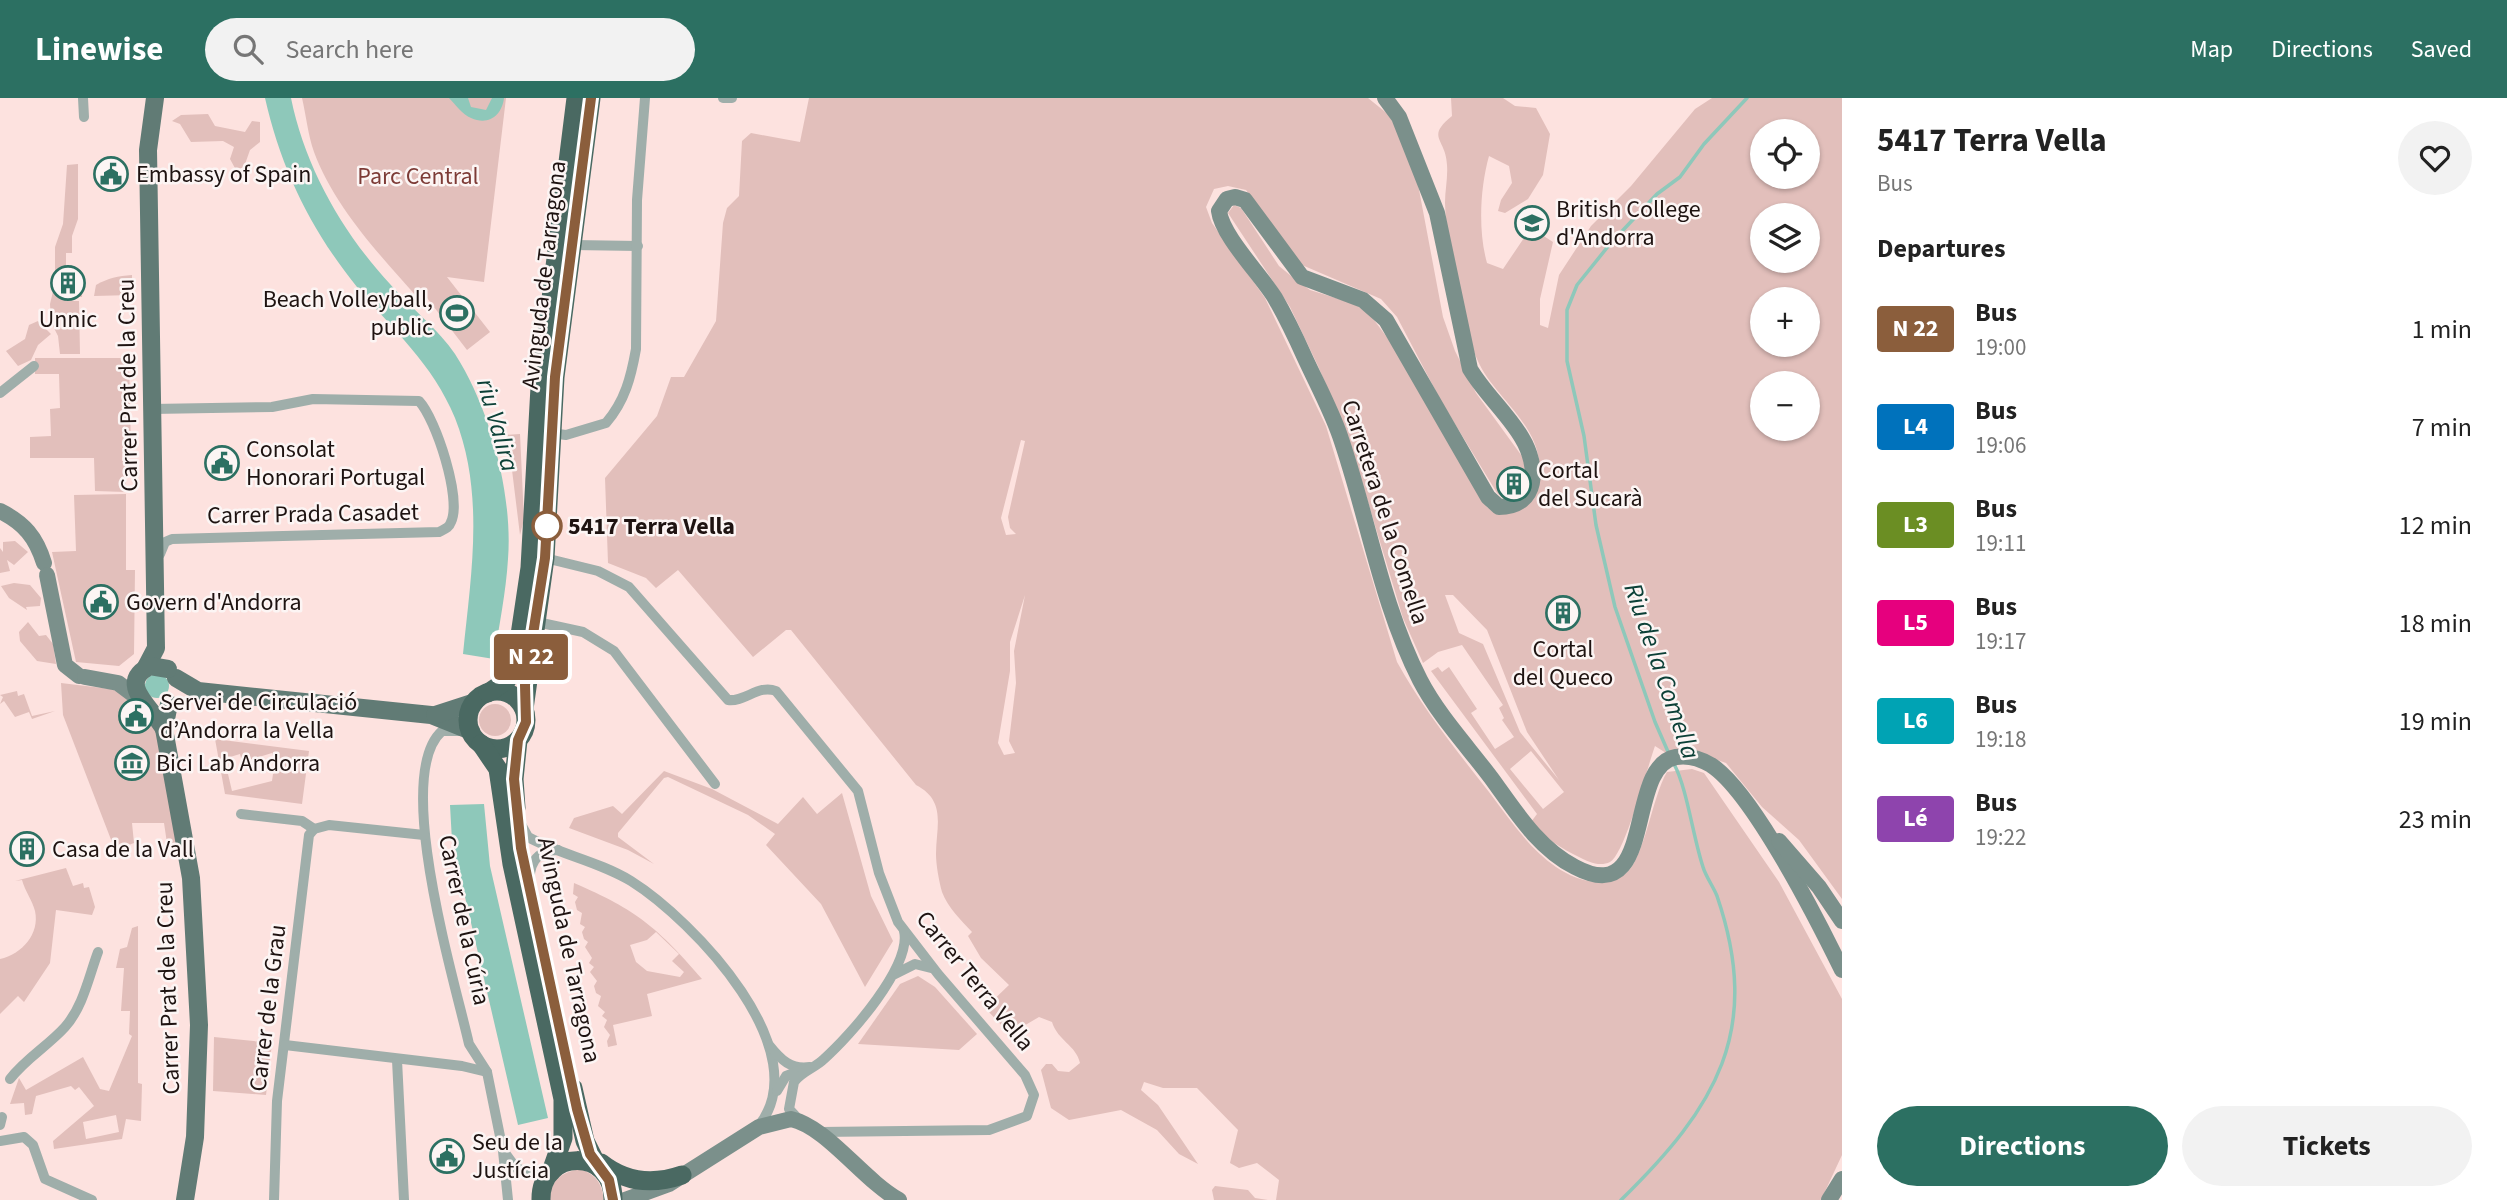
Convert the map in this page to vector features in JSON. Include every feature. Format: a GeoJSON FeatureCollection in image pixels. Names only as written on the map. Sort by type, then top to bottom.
{"type":"FeatureCollection","features":[{"type":"Feature","properties":{"kind":"highway","name":"Avinguda de Tarragona"},"geometry":{"type":"LineString","coordinates":[[482,697],[501,685],[511,672],[520,635],[530,568],[540,387],[576,98]]}},
{"type":"Feature","properties":{"kind":"highway","name":"Avinguda de Tarragona"},"geometry":{"type":"LineString","coordinates":[[524,709],[545,558],[550,433],[591,98]]}},
{"type":"Feature","properties":{"kind":"highway"},"geometry":{"type":"LineString","coordinates":[[512,695],[524,709],[526,725],[518,740],[500,749],[475,738],[469,716],[482,697],[512,695]]}},
{"type":"Feature","properties":{"kind":"highway","name":"Avinguda de Tarragona"},"geometry":{"type":"LineString","coordinates":[[475,738],[498,769],[512,864],[563,1100],[563,1138],[543,1188]]}},
{"type":"Feature","properties":{"kind":"highway","name":"Avinguda de Tarragona"},"geometry":{"type":"LineString","coordinates":[[518,740],[514,779],[517,817],[530,886],[585,1141],[603,1171],[613,1200]]}},
{"type":"Feature","properties":{"kind":"highway"},"geometry":{"type":"LineString","coordinates":[[585,1141],[603,1164],[626,1178],[663,1181],[682,1175]]}},
{"type":"Feature","properties":{"kind":"highway"},"geometry":{"type":"LineString","coordinates":[[543,1188],[562,1163],[575,1160],[603,1171]]}},
{"type":"Feature","properties":{"kind":"main road","name":"Carrer Prat de la Creu"},"geometry":{"type":"LineString","coordinates":[[143,671],[156,648],[157,546],[148,150],[155,98]]}},
{"type":"Feature","properties":{"kind":"main road","name":"Carretera de la Comella"},"geometry":{"type":"LineString","coordinates":[[1385,98],[1399,117],[1437,213],[1470,369],[1484,391],[1523,439],[1532,486],[1528,498],[1520,504],[1499,507],[1488,497],[1401,342],[1376,309],[1363,300],[1302,276],[1245,200],[1234,197],[1227,199],[1219,211],[1226,228],[1274,298],[1340,435],[1394,618],[1421,682],[1537,839],[1581,870],[1601,876],[1623,865],[1636,838],[1650,785],[1657,772],[1671,758],[1688,757],[1711,765],[1735,788],[1762,828],[1807,901],[1842,970]]}},
{"type":"Feature","properties":{"kind":"main road"},"geometry":{"type":"LineString","coordinates":[[0,511],[24,526],[38,544],[46,569],[65,665],[82,677],[118,682],[155,665],[198,691]]}},
{"type":"Feature","properties":{"kind":"main road"},"geometry":{"type":"LineString","coordinates":[[157,546],[160,650],[176,672],[198,691]]}},
{"type":"Feature","properties":{"kind":"main road"},"geometry":{"type":"LineString","coordinates":[[156,648],[178,688],[172,701]]}},
{"type":"Feature","properties":{"kind":"main road"},"geometry":{"type":"LineString","coordinates":[[142,702],[135,684],[143,671]]}},
{"type":"Feature","properties":{"kind":"main road"},"geometry":{"type":"LineString","coordinates":[[118,682],[142,702],[164,729]]}},
{"type":"Feature","properties":{"kind":"main road"},"geometry":{"type":"LineString","coordinates":[[142,702],[160,708],[198,691],[431,715],[475,738]]}},
{"type":"Feature","properties":{"kind":"main road"},"geometry":{"type":"LineString","coordinates":[[431,715],[482,697]]}},
{"type":"Feature","properties":{"kind":"main road","name":"Carrer Prat de la Creu"},"geometry":{"type":"LineString","coordinates":[[172,701],[164,729],[180,808],[195,924],[198,1072],[195,1137],[184,1197]]}},
{"type":"Feature","properties":{"kind":"main road"},"geometry":{"type":"LineString","coordinates":[[1762,828],[1771,831],[1819,887],[1842,921]]}},
{"type":"Feature","properties":{"kind":"main road"},"geometry":{"type":"LineString","coordinates":[[625,1200],[657,1189],[754,1130],[780,1120],[800,1121],[820,1132],[867,1179],[899,1200]]}},
{"type":"Feature","properties":{"kind":"main road"},"geometry":{"type":"LineString","coordinates":[[603,1171],[629,1188],[657,1189]]}},
{"type":"Feature","properties":{"kind":"main road"},"geometry":{"type":"LineString","coordinates":[[1829,1200],[1842,1179]]}},
{"type":"Feature","properties":{"kind":"street"},"geometry":{"type":"LineString","coordinates":[[83,98],[84,117]]}},
{"type":"Feature","properties":{"kind":"street"},"geometry":{"type":"LineString","coordinates":[[550,433],[566,435],[606,423],[626,392],[636,349],[637,200],[645,98]]}},
{"type":"Feature","properties":{"kind":"street"},"geometry":{"type":"LineString","coordinates":[[723,98],[732,98]]}},
{"type":"Feature","properties":{"kind":"street"},"geometry":{"type":"LineString","coordinates":[[573,245],[638,246]]}},
{"type":"Feature","properties":{"kind":"street"},"geometry":{"type":"LineString","coordinates":[[0,393],[34,366]]}},
{"type":"Feature","properties":{"kind":"street","name":"Carrer Prada Casadet"},"geometry":{"type":"LineString","coordinates":[[152,409],[272,407],[313,399],[419,401],[436,428],[452,490],[453,519],[448,528],[439,532],[172,539],[157,546]]}},
{"type":"Feature","properties":{"kind":"street","name":"Carrer Terra Vella"},"geometry":{"type":"LineString","coordinates":[[545,558],[598,571],[629,587],[728,700],[764,689],[776,691],[858,790],[882,882],[904,929],[938,974],[1026,1075],[1034,1095],[1027,1116],[989,1130],[820,1132]]}},
{"type":"Feature","properties":{"kind":"street"},"geometry":{"type":"LineString","coordinates":[[537,622],[583,632],[614,651],[715,784]]}},
{"type":"Feature","properties":{"kind":"street","name":"Carrer de la Cúria"},"geometry":{"type":"LineString","coordinates":[[475,738],[449,730],[442,731],[433,738],[423,777],[424,835],[469,1044],[487,1072],[503,1151],[508,1200]]}},
{"type":"Feature","properties":{"kind":"street"},"geometry":{"type":"LineString","coordinates":[[241,814],[302,821],[311,827],[329,825],[424,835]]}},
{"type":"Feature","properties":{"kind":"street"},"geometry":{"type":"LineString","coordinates":[[517,817],[528,837],[592,860],[632,882],[690,927],[738,985],[765,1041],[774,1071],[775,1097]]}},
{"type":"Feature","properties":{"kind":"street","name":"Carrer de la Grau"},"geometry":{"type":"LineString","coordinates":[[274,1200],[277,1101],[311,827]]}},
{"type":"Feature","properties":{"kind":"street"},"geometry":{"type":"LineString","coordinates":[[530,886],[529,874],[535,859],[550,850],[564,850]]}},
{"type":"Feature","properties":{"kind":"street"},"geometry":{"type":"LineString","coordinates":[[884,986],[904,949],[904,929]]}},
{"type":"Feature","properties":{"kind":"street"},"geometry":{"type":"LineString","coordinates":[[10,1079],[27,1058],[66,1026],[74,1014],[97,951]]}},
{"type":"Feature","properties":{"kind":"street"},"geometry":{"type":"LineString","coordinates":[[800,1121],[789,1109],[790,1089],[799,1075],[813,1067],[844,1039],[893,976],[915,964],[925,964],[938,974]]}},
{"type":"Feature","properties":{"kind":"street"},"geometry":{"type":"LineString","coordinates":[[765,1041],[790,1065],[800,1069],[813,1067]]}},
{"type":"Feature","properties":{"kind":"street"},"geometry":{"type":"LineString","coordinates":[[285,1045],[487,1072]]}},
{"type":"Feature","properties":{"kind":"street"},"geometry":{"type":"LineString","coordinates":[[397,1059],[404,1200]]}},
{"type":"Feature","properties":{"kind":"street"},"geometry":{"type":"LineString","coordinates":[[754,1130],[771,1109],[786,1076],[813,1067]]}},
{"type":"Feature","properties":{"kind":"street"},"geometry":{"type":"LineString","coordinates":[[0,1141],[24,1137],[33,1145],[45,1179],[92,1200]]}},
{"type":"Feature","properties":{"kind":"street"},"geometry":{"type":"LineString","coordinates":[[503,1151],[516,1168],[543,1188]]}},
{"type":"Feature","properties":{"kind":"green space","name":"Parc Central"},"geometry":{"type":"Polygon","coordinates":[[[302,98],[506,98],[484,282],[447,277],[490,332],[467,350],[424,294],[418,298],[373,247],[346,211],[323,173],[314,152],[302,98]]]}},
{"type":"Feature","properties":{"kind":"green space"},"geometry":{"type":"Polygon","coordinates":[[[809,98],[1368,98],[1389,115],[1414,163],[1443,317],[1455,351],[1476,393],[1524,459],[1527,479],[1518,497],[1504,499],[1497,493],[1441,401],[1397,317],[1381,299],[1302,265],[1246,190],[1228,186],[1214,189],[1206,207],[1212,223],[1265,298],[1326,426],[1397,662],[1440,729],[1528,842],[1556,867],[1572,876],[1599,882],[1617,879],[1632,867],[1667,772],[1692,769],[1704,773],[1779,882],[1842,999],[1842,1155],[1821,1200],[1276,1200],[1279,1180],[1257,1163],[1239,1168],[1230,1163],[1238,1130],[1197,1088],[1163,1088],[1144,1082],[1141,1090],[1158,1105],[1198,1164],[1179,1154],[1157,1130],[1121,1110],[1069,1120],[1051,1108],[1041,1070],[1046,1064],[1052,1064],[1058,1071],[1069,1072],[1080,1063],[1078,1057],[1058,1034],[1052,1022],[1039,1017],[1010,1034],[985,1008],[1009,985],[981,958],[968,936],[972,932],[951,909],[942,892],[936,858],[938,815],[926,791],[916,785],[791,630],[786,630],[753,657],[678,570],[656,588],[646,578],[608,563],[605,478],[657,416],[671,377],[684,377],[716,321],[723,223],[727,208],[739,196],[742,141],[751,133],[800,142],[809,98]],[[1021,440],[1001,518],[1006,535],[1016,534],[1010,528],[1008,517],[1025,441],[1021,440]],[[1025,595],[1010,642],[1010,671],[998,743],[1004,755],[1015,753],[1009,741],[1016,683],[1014,651],[1025,595]]]}},
{"type":"Feature","properties":{"kind":"green space"},"geometry":{"type":"Polygon","coordinates":[[[1451,98],[1503,98],[1515,106],[1536,108],[1550,134],[1543,175],[1528,199],[1505,213],[1498,211],[1501,200],[1512,183],[1509,166],[1489,156],[1481,210],[1487,263],[1503,269],[1528,232],[1539,233],[1553,242],[1540,299],[1540,325],[1548,328],[1559,275],[1591,226],[1631,186],[1695,109],[1712,98],[1842,98],[1842,899],[1799,840],[1762,807],[1726,763],[1685,749],[1666,753],[1655,746],[1629,828],[1616,856],[1610,862],[1602,864],[1586,861],[1566,850],[1547,838],[1531,822],[1537,814],[1431,671],[1438,667],[1442,672],[1449,667],[1477,709],[1471,713],[1495,749],[1514,737],[1502,720],[1504,718],[1499,708],[1503,705],[1462,645],[1438,652],[1423,663],[1403,618],[1348,436],[1318,366],[1290,307],[1228,213],[1234,205],[1241,208],[1279,266],[1296,280],[1310,290],[1355,304],[1371,316],[1395,348],[1487,507],[1497,514],[1519,510],[1532,500],[1536,493],[1539,462],[1530,434],[1484,372],[1472,344],[1446,218],[1447,165],[1438,134],[1452,116],[1451,98]],[[1445,595],[1459,633],[1483,644],[1520,732],[1559,780],[1527,732],[1487,630],[1453,595],[1445,595]],[[1531,751],[1510,769],[1543,809],[1564,792],[1531,751]]]}},
{"type":"Feature","properties":{"kind":"green space"},"geometry":{"type":"Polygon","coordinates":[[[208,114],[215,126],[245,132],[252,121],[260,122],[260,142],[250,150],[244,167],[236,170],[230,159],[234,147],[223,141],[191,142],[180,124],[172,121],[181,115],[208,114]]]}},
{"type":"Feature","properties":{"kind":"green space"},"geometry":{"type":"Polygon","coordinates":[[[78,164],[78,219],[72,236],[72,253],[66,253],[66,301],[79,301],[80,354],[60,354],[58,336],[51,322],[50,304],[55,283],[55,247],[63,224],[67,165],[78,164]]]}},
{"type":"Feature","properties":{"kind":"green space"},"geometry":{"type":"Polygon","coordinates":[[[70,265],[79,269],[83,276],[82,297],[70,297],[70,265]]]}},
{"type":"Feature","properties":{"kind":"green space"},"geometry":{"type":"Polygon","coordinates":[[[132,275],[132,295],[94,296],[96,285],[113,278],[132,275]]]}},
{"type":"Feature","properties":{"kind":"green space"},"geometry":{"type":"Polygon","coordinates":[[[38,321],[51,334],[38,345],[31,360],[18,366],[6,351],[25,339],[29,325],[38,321]]]}},
{"type":"Feature","properties":{"kind":"green space"},"geometry":{"type":"Polygon","coordinates":[[[35,358],[129,358],[131,448],[123,448],[122,461],[125,461],[126,492],[95,491],[94,458],[30,458],[30,437],[51,436],[50,409],[60,408],[59,374],[35,374],[35,358]]]}},
{"type":"Feature","properties":{"kind":"green space"},"geometry":{"type":"Polygon","coordinates":[[[520,434],[524,519],[520,535],[512,470],[503,435],[520,434]]]}},
{"type":"Feature","properties":{"kind":"green space"},"geometry":{"type":"Polygon","coordinates":[[[126,494],[126,570],[135,570],[134,654],[119,666],[76,662],[52,552],[76,551],[74,495],[126,494]]]}},
{"type":"Feature","properties":{"kind":"green space"},"geometry":{"type":"Polygon","coordinates":[[[15,541],[28,552],[14,565],[7,560],[10,571],[0,573],[0,548],[3,552],[3,542],[15,541]]]}},
{"type":"Feature","properties":{"kind":"green space"},"geometry":{"type":"Polygon","coordinates":[[[14,583],[30,585],[41,598],[40,606],[26,607],[27,610],[9,598],[1,586],[14,583]]]}},
{"type":"Feature","properties":{"kind":"green space"},"geometry":{"type":"Polygon","coordinates":[[[28,622],[39,636],[46,635],[53,644],[56,664],[37,661],[20,641],[19,632],[28,622]]]}},
{"type":"Feature","properties":{"kind":"green space"},"geometry":{"type":"Polygon","coordinates":[[[61,683],[119,690],[155,725],[177,846],[168,850],[164,823],[132,823],[134,843],[115,850],[63,715],[61,683]]]}},
{"type":"Feature","properties":{"kind":"green space"},"geometry":{"type":"Polygon","coordinates":[[[17,691],[18,696],[24,694],[32,716],[55,711],[32,719],[29,712],[15,717],[4,701],[0,704],[3,697],[0,695],[17,691]]]}},
{"type":"Feature","properties":{"kind":"green space"},"geometry":{"type":"Polygon","coordinates":[[[495,704],[507,708],[511,720],[507,732],[495,736],[483,732],[479,720],[483,708],[495,704]]]}},
{"type":"Feature","properties":{"kind":"green space"},"geometry":{"type":"Polygon","coordinates":[[[215,739],[309,751],[302,804],[225,794],[215,739]],[[272,753],[242,762],[240,754],[220,760],[224,774],[228,774],[232,791],[272,781],[273,774],[278,772],[272,753]]]}},
{"type":"Feature","properties":{"kind":"green space"},"geometry":{"type":"Polygon","coordinates":[[[664,771],[712,789],[778,824],[803,797],[817,814],[842,793],[871,896],[893,941],[865,987],[821,904],[766,845],[775,834],[748,815],[668,777],[664,778],[618,833],[618,837],[654,864],[628,850],[569,828],[574,818],[613,806],[622,814],[664,771]]]}},
{"type":"Feature","properties":{"kind":"green space"},"geometry":{"type":"Polygon","coordinates":[[[66,868],[73,886],[83,883],[84,888],[89,887],[95,907],[92,915],[56,910],[50,963],[24,1002],[18,996],[0,1014],[0,959],[22,948],[35,928],[34,907],[22,880],[15,881],[66,868]]]}},
{"type":"Feature","properties":{"kind":"green space"},"geometry":{"type":"Polygon","coordinates":[[[574,883],[631,912],[659,933],[672,946],[702,979],[647,994],[652,1016],[613,1025],[617,1045],[608,1047],[610,1035],[604,1027],[607,1020],[602,1016],[605,1012],[598,1006],[601,996],[596,993],[594,986],[597,981],[590,972],[594,967],[589,963],[592,958],[585,947],[588,942],[582,932],[585,927],[580,924],[582,913],[577,910],[575,902],[578,897],[573,894],[574,883]],[[656,932],[647,940],[630,945],[636,962],[647,971],[680,977],[684,972],[672,961],[679,954],[656,932]]]}},
{"type":"Feature","properties":{"kind":"green space"},"geometry":{"type":"Polygon","coordinates":[[[138,926],[138,1083],[142,1084],[141,1121],[126,1119],[122,1139],[54,1149],[53,1141],[94,1106],[79,1087],[75,1090],[71,1086],[36,1096],[32,1114],[25,1115],[24,1103],[10,1104],[19,1078],[26,1090],[83,1057],[100,1089],[109,1091],[132,1036],[129,1034],[130,1011],[121,1011],[124,968],[116,968],[120,949],[127,947],[132,928],[138,926]],[[116,1115],[83,1122],[86,1139],[119,1132],[116,1115]]]}},
{"type":"Feature","properties":{"kind":"green space"},"geometry":{"type":"Polygon","coordinates":[[[918,976],[935,987],[977,1034],[959,1050],[858,1044],[900,984],[918,976]]]}},
{"type":"Feature","properties":{"kind":"green space"},"geometry":{"type":"Polygon","coordinates":[[[214,1037],[272,1043],[266,1095],[213,1091],[214,1037]]]}},
{"type":"Feature","properties":{"kind":"green space"},"geometry":{"type":"Polygon","coordinates":[[[580,1169],[597,1180],[604,1200],[549,1200],[552,1187],[558,1178],[580,1169]]]}},
{"type":"Feature","properties":{"kind":"green space"},"geometry":{"type":"Polygon","coordinates":[[[1215,1186],[1248,1190],[1255,1198],[1268,1200],[1214,1200],[1212,1190],[1215,1186]]]}},
{"type":"Feature","properties":{"kind":"water"},"geometry":{"type":"Polygon","coordinates":[[[265,98],[291,98],[306,149],[341,220],[373,264],[449,345],[479,400],[503,480],[509,534],[506,584],[494,659],[463,654],[472,565],[473,505],[464,447],[455,418],[424,364],[357,287],[325,243],[289,174],[265,98]]]}},
{"type":"Feature","properties":{"kind":"water"},"geometry":{"type":"Polygon","coordinates":[[[449,98],[468,98],[471,107],[486,110],[492,98],[504,98],[497,114],[483,121],[468,117],[449,98]]]}},
{"type":"Feature","properties":{"kind":"water"},"geometry":{"type":"Polygon","coordinates":[[[157,674],[165,678],[169,686],[165,694],[157,698],[149,694],[145,686],[149,678],[157,674]]]}},
{"type":"Feature","properties":{"kind":"water"},"geometry":{"type":"Polygon","coordinates":[[[484,804],[490,866],[548,1118],[518,1125],[452,841],[450,805],[484,804]]]}},
{"type":"Feature","properties":{"kind":"waterway","name":"Riu de la Comella"},"geometry":{"type":"LineString","coordinates":[[1669,754],[1655,722],[1615,607],[1596,525],[1584,436],[1567,361],[1567,310],[1577,285],[1610,244],[1657,194],[1680,177],[1704,144],[1747,98]]}},
{"type":"Feature","properties":{"kind":"waterway","name":"Riu de la Comella"},"geometry":{"type":"LineString","coordinates":[[1621,1200],[1683,1132],[1705,1099],[1722,1064],[1732,1027],[1735,987],[1730,944],[1717,896],[1699,855],[1683,786],[1674,764]]}},
{"type":"Feature","properties":{"kind":"bus line"},"geometry":{"type":"LineString","coordinates":[[591,98],[555,377],[545,558],[525,685],[526,722],[524,732],[518,740],[514,779],[521,848],[577,1109],[590,1154],[609,1180],[613,1200]]}},
{"type":"Feature","properties":{"kind":"place","name":"Embassy of Spain"},"geometry":{"type":"Point","coordinates":[111,174]}},
{"type":"Feature","properties":{"kind":"place","name":"British College d'Andorra"},"geometry":{"type":"Point","coordinates":[1532,223]}},
{"type":"Feature","properties":{"kind":"place","name":"Unnic"},"geometry":{"type":"Point","coordinates":[68,283]}},
{"type":"Feature","properties":{"kind":"place","name":"Beach Volleyball, public"},"geometry":{"type":"Point","coordinates":[457,313]}},
{"type":"Feature","properties":{"kind":"place","name":"Consolat Honorari Portugal"},"geometry":{"type":"Point","coordinates":[222,463]}},
{"type":"Feature","properties":{"kind":"place","name":"Cortal del Sucarà"},"geometry":{"type":"Point","coordinates":[1514,484]}},
{"type":"Feature","properties":{"kind":"place","name":"5417 Terra Vella"},"geometry":{"type":"Point","coordinates":[547,526]}},
{"type":"Feature","properties":{"kind":"place","name":"Govern d'Andorra"},"geometry":{"type":"Point","coordinates":[101,602]}},
{"type":"Feature","properties":{"kind":"place","name":"Cortal del Queco"},"geometry":{"type":"Point","coordinates":[1563,613]}},
{"type":"Feature","properties":{"kind":"place","name":"Servei de Circulació d’Andorra la Vella"},"geometry":{"type":"Point","coordinates":[136,716]}},
{"type":"Feature","properties":{"kind":"place","name":"Bici Lab Andorra"},"geometry":{"type":"Point","coordinates":[132,763]}},
{"type":"Feature","properties":{"kind":"place","name":"Casa de la Vall"},"geometry":{"type":"Point","coordinates":[27,849]}},
{"type":"Feature","properties":{"kind":"place","name":"Seu de la Justícia"},"geometry":{"type":"Point","coordinates":[447,1156]}},
{"type":"Feature","properties":{"kind":"water label","name":"riu Valira"},"geometry":{"type":"Point","coordinates":[498,425]}}]}
